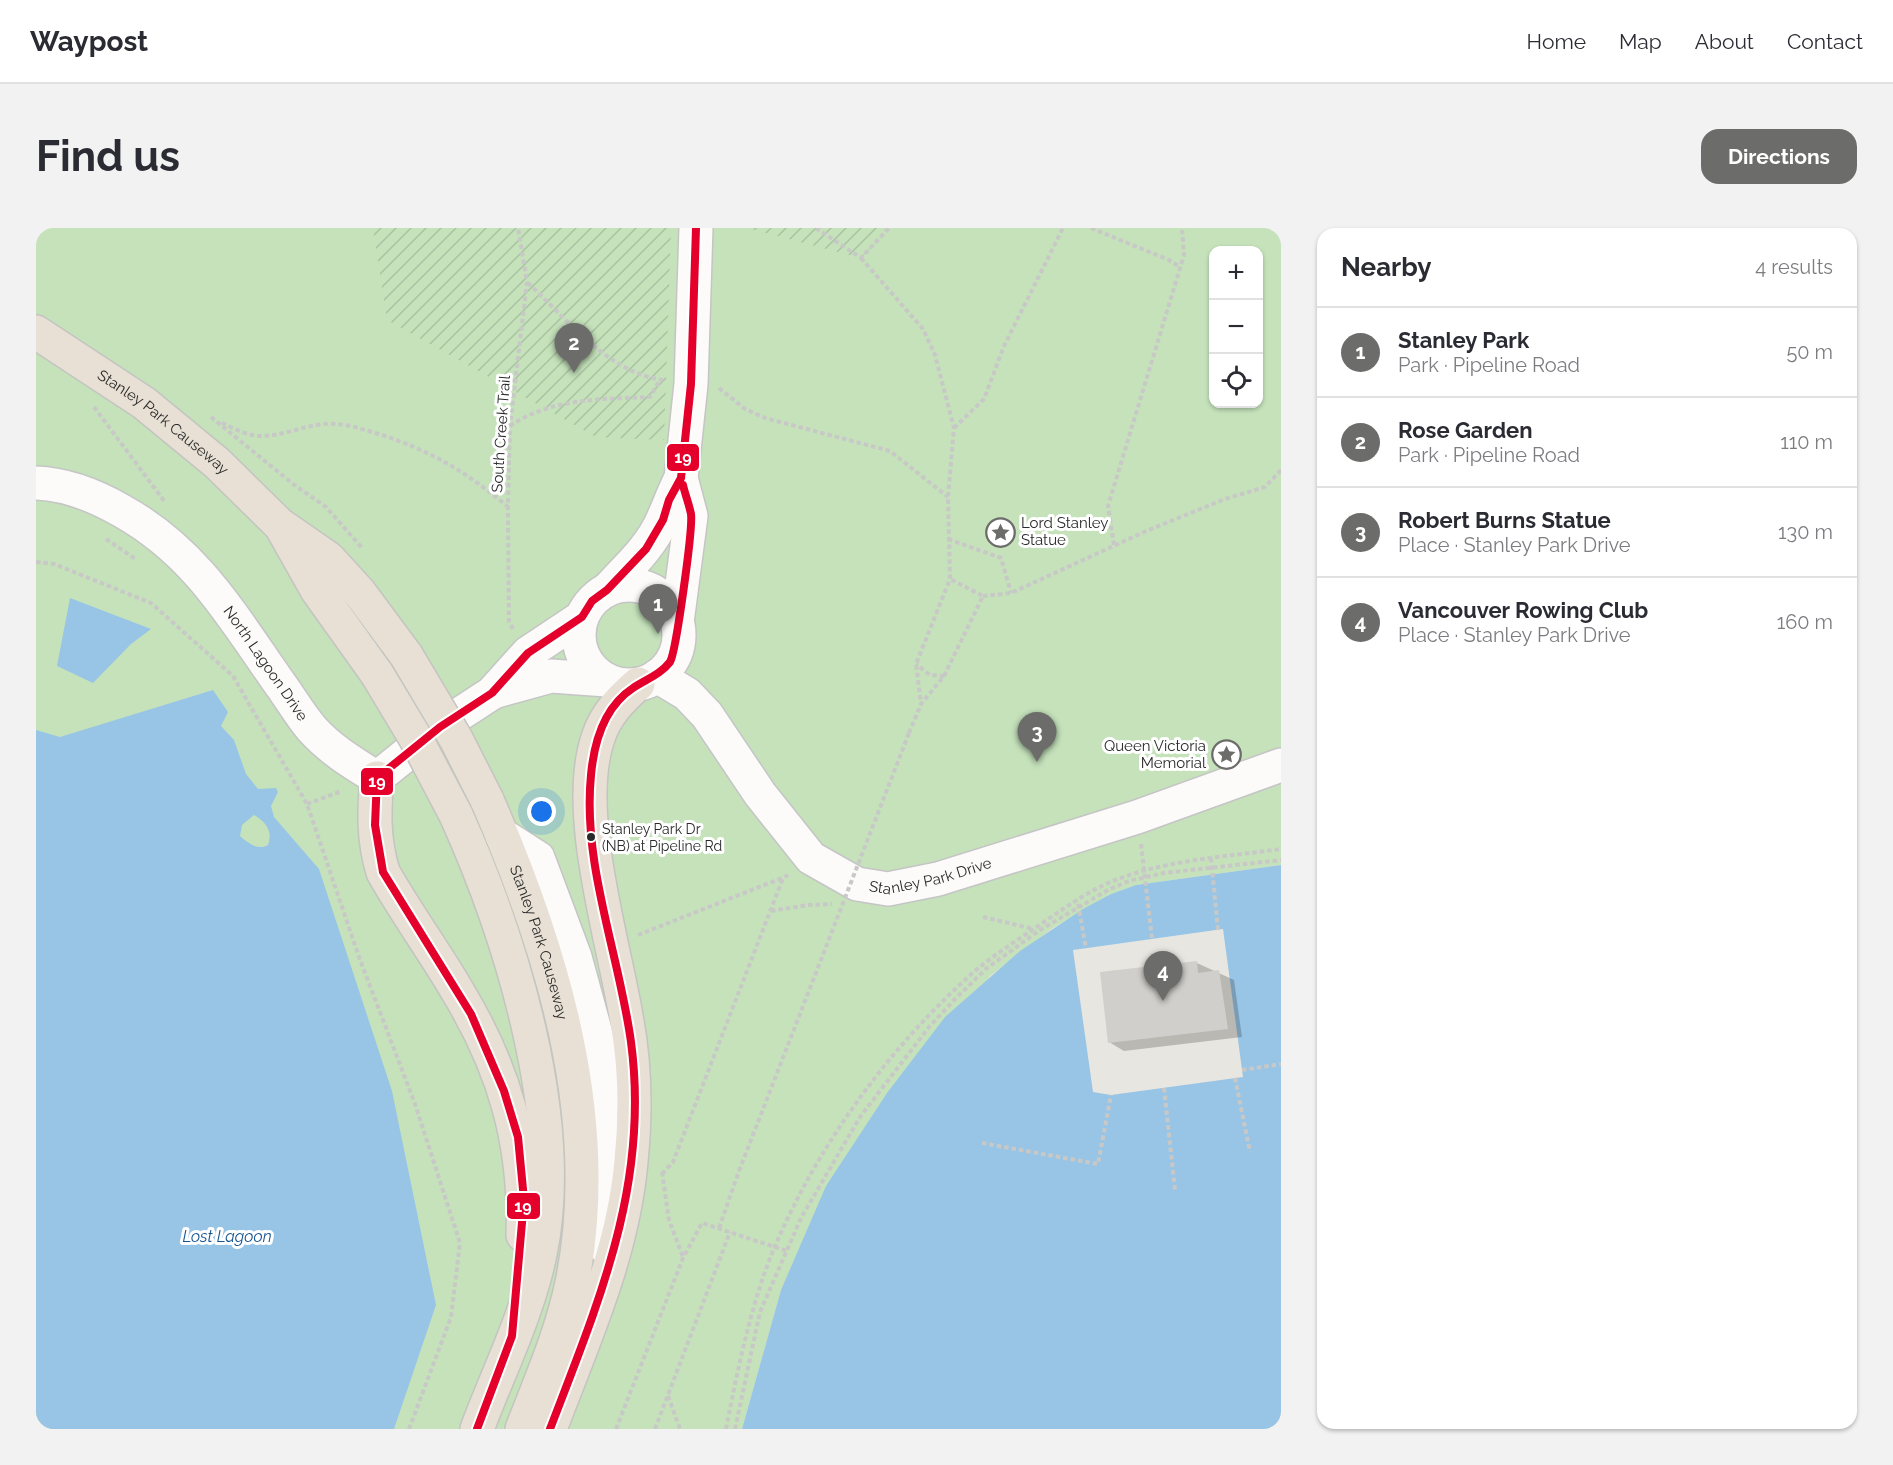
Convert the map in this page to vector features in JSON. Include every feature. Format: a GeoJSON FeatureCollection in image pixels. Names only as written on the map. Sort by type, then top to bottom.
{"type":"FeatureCollection","features":[{"type":"Feature","properties":{"kind":"highway","name":"Stanley Park Causeway"},"geometry":{"type":"LineString","coordinates":[[36,332],[106,376],[161,416],[230,475],[279,524],[317,549],[340,570],[406,655],[456,739],[488,800],[527,899],[557,1002],[576,1105],[582,1175],[578,1245],[569,1296],[522,1429]]}},
{"type":"Feature","properties":{"kind":"highway","name":"Stanley Park Causeway"},"geometry":{"type":"LineString","coordinates":[[279,524],[317,590],[377,674],[416,739],[456,815],[483,880],[516,979],[535,1064],[544,1125],[547,1188],[543,1240],[531,1288],[477,1429]]}},
{"type":"Feature","properties":{"kind":"highway"},"geometry":{"type":"LineString","coordinates":[[550,1429],[591,1321],[621,1231],[629,1185],[634,1110],[631,1044],[597,863],[591,782],[597,739],[604,722],[634,680]]}},
{"type":"Feature","properties":{"kind":"highway"},"geometry":{"type":"LineString","coordinates":[[363,783],[374,818],[376,849],[383,872],[471,1014],[504,1091],[518,1137],[525,1200],[512,1336]]}},
{"type":"Feature","properties":{"kind":"street"},"geometry":{"type":"LineString","coordinates":[[677,622],[691,516],[681,478],[691,384],[696,228]]}},
{"type":"Feature","properties":{"kind":"street"},"geometry":{"type":"LineString","coordinates":[[634,680],[591,668],[580,649],[579,628],[582,617],[592,601],[608,590],[646,549],[663,520],[669,500],[681,478]]}},
{"type":"Feature","properties":{"kind":"street","name":"North Lagoon Drive"},"geometry":{"type":"LineString","coordinates":[[36,483],[54,484],[101,499],[136,518],[182,553],[217,593],[311,728],[363,783]]}},
{"type":"Feature","properties":{"kind":"street"},"geometry":{"type":"LineString","coordinates":[[492,693],[551,676],[634,680],[671,662],[679,632],[668,604],[648,590],[624,585],[608,590]]}},
{"type":"Feature","properties":{"kind":"street"},"geometry":{"type":"LineString","coordinates":[[363,783],[440,727],[492,693],[528,653],[582,617]]}},
{"type":"Feature","properties":{"kind":"street","name":"Stanley Park Drive"},"geometry":{"type":"LineString","coordinates":[[634,680],[687,694],[707,715],[760,794],[811,858],[857,884],[888,889],[1139,831],[1281,765]]}},
{"type":"Feature","properties":{"kind":"street"},"geometry":{"type":"LineString","coordinates":[[502,835],[538,858],[575,957],[596,1034],[611,1120],[607,1228],[600,1282],[591,1321]]}},
{"type":"Feature","properties":{"kind":"path","name":"South Creek Trail"},"geometry":{"type":"LineString","coordinates":[[514,631],[509,621],[510,426],[527,282],[518,228]]}},
{"type":"Feature","properties":{"kind":"path"},"geometry":{"type":"LineString","coordinates":[[816,228],[861,258],[923,329],[935,355],[954,428],[948,497],[950,579],[916,664],[921,704]]}},
{"type":"Feature","properties":{"kind":"path"},"geometry":{"type":"LineString","coordinates":[[861,258],[889,228]]}},
{"type":"Feature","properties":{"kind":"path"},"geometry":{"type":"LineString","coordinates":[[954,428],[984,399],[1004,346],[1063,228]]}},
{"type":"Feature","properties":{"kind":"path"},"geometry":{"type":"LineString","coordinates":[[1091,228],[1169,260],[1180,267]]}},
{"type":"Feature","properties":{"kind":"path"},"geometry":{"type":"LineString","coordinates":[[1114,545],[1108,506],[1184,255],[1182,228]]}},
{"type":"Feature","properties":{"kind":"path"},"geometry":{"type":"LineString","coordinates":[[527,282],[608,357],[651,378],[669,381]]}},
{"type":"Feature","properties":{"kind":"path"},"geometry":{"type":"LineString","coordinates":[[510,426],[528,413],[564,403],[650,397],[661,380]]}},
{"type":"Feature","properties":{"kind":"path"},"geometry":{"type":"LineString","coordinates":[[715,386],[745,409],[765,418],[890,451],[948,497]]}},
{"type":"Feature","properties":{"kind":"path"},"geometry":{"type":"LineString","coordinates":[[218,421],[251,435],[282,434],[313,426],[334,424],[375,433],[441,458],[471,476],[508,506]]}},
{"type":"Feature","properties":{"kind":"path"},"geometry":{"type":"LineString","coordinates":[[950,579],[983,596],[1011,593],[1114,545],[1225,499],[1265,487],[1281,470]]}},
{"type":"Feature","properties":{"kind":"path"},"geometry":{"type":"LineString","coordinates":[[100,535],[147,566]]}},
{"type":"Feature","properties":{"kind":"path"},"geometry":{"type":"LineString","coordinates":[[948,539],[1001,558],[1011,593]]}},
{"type":"Feature","properties":{"kind":"path"},"geometry":{"type":"LineString","coordinates":[[36,562],[54,564],[151,603],[233,676]]}},
{"type":"Feature","properties":{"kind":"path"},"geometry":{"type":"LineString","coordinates":[[718,1228],[921,704],[944,676],[983,596]]}},
{"type":"Feature","properties":{"kind":"path"},"geometry":{"type":"LineString","coordinates":[[228,660],[233,676],[307,804],[359,957],[415,1104],[460,1243],[451,1317],[409,1429]]}},
{"type":"Feature","properties":{"kind":"path"},"geometry":{"type":"LineString","coordinates":[[916,664],[930,675],[944,676]]}},
{"type":"Feature","properties":{"kind":"path"},"geometry":{"type":"LineString","coordinates":[[307,804],[363,783]]}},
{"type":"Feature","properties":{"kind":"path"},"geometry":{"type":"LineString","coordinates":[[1139,831],[1152,939]]}},
{"type":"Feature","properties":{"kind":"path"},"geometry":{"type":"LineString","coordinates":[[726,1429],[750,1324],[775,1247],[807,1180],[869,1085],[912,1034],[965,979],[1078,899],[1109,883],[1162,866],[1281,849]]}},
{"type":"Feature","properties":{"kind":"path"},"geometry":{"type":"LineString","coordinates":[[635,937],[783,878],[811,858]]}},
{"type":"Feature","properties":{"kind":"path"},"geometry":{"type":"LineString","coordinates":[[1211,858],[1218,930]]}},
{"type":"Feature","properties":{"kind":"path"},"geometry":{"type":"LineString","coordinates":[[735,1429],[760,1312],[801,1218],[860,1117],[930,1027],[987,968],[1078,905],[1129,881],[1212,867],[1281,860]]}},
{"type":"Feature","properties":{"kind":"path"},"geometry":{"type":"LineString","coordinates":[[662,1174],[673,1162],[783,878]]}},
{"type":"Feature","properties":{"kind":"path"},"geometry":{"type":"LineString","coordinates":[[1078,899],[1086,948]]}},
{"type":"Feature","properties":{"kind":"path"},"geometry":{"type":"LineString","coordinates":[[983,917],[1040,930]]}},
{"type":"Feature","properties":{"kind":"path"},"geometry":{"type":"LineString","coordinates":[[1242,1070],[1281,1064]]}},
{"type":"Feature","properties":{"kind":"path"},"geometry":{"type":"LineString","coordinates":[[1235,1078],[1250,1152]]}},
{"type":"Feature","properties":{"kind":"path"},"geometry":{"type":"LineString","coordinates":[[1164,1088],[1175,1190]]}},
{"type":"Feature","properties":{"kind":"path"},"geometry":{"type":"LineString","coordinates":[[982,1143],[1098,1164],[1111,1095]]}},
{"type":"Feature","properties":{"kind":"path"},"geometry":{"type":"LineString","coordinates":[[662,1162],[669,1220],[683,1258]]}},
{"type":"Feature","properties":{"kind":"path"},"geometry":{"type":"LineString","coordinates":[[616,1429],[683,1258],[702,1223],[787,1251]]}},
{"type":"Feature","properties":{"kind":"path"},"geometry":{"type":"LineString","coordinates":[[655,1429],[730,1232]]}},
{"type":"Feature","properties":{"kind":"path"},"geometry":{"type":"LineString","coordinates":[[668,1396],[680,1429]]}},
{"type":"Feature","properties":{"kind":"green space"},"geometry":{"type":"Polygon","coordinates":[[[36,228],[1281,228],[1281,865],[1136,885],[1111,894],[1053,928],[990,976],[781,1290],[742,1429],[36,1429],[36,228]]]}},
{"type":"Feature","properties":{"kind":"green space"},"geometry":{"type":"Polygon","coordinates":[[[373,228],[671,228],[664,440],[596,437],[387,320],[373,228]]]}},
{"type":"Feature","properties":{"kind":"green space"},"geometry":{"type":"Polygon","coordinates":[[[747,228],[889,228],[861,258],[747,228]]]}},
{"type":"Feature","properties":{"kind":"water"},"geometry":{"type":"Polygon","coordinates":[[[70,598],[151,629],[131,644],[93,683],[57,666],[70,598]]]}},
{"type":"Feature","properties":{"kind":"water","name":"Lost Lagoon"},"geometry":{"type":"Polygon","coordinates":[[[213,690],[228,712],[221,726],[234,740],[246,774],[258,789],[276,788],[278,792],[271,806],[274,817],[319,869],[392,1091],[436,1305],[394,1429],[36,1429],[36,730],[60,737],[213,690]],[[254,815],[242,825],[240,836],[253,845],[264,847],[268,845],[270,835],[265,824],[254,815]]]}},
{"type":"Feature","properties":{"kind":"water"},"geometry":{"type":"Polygon","coordinates":[[[1281,865],[1281,1429],[742,1429],[781,1290],[826,1186],[887,1093],[945,1017],[1020,951],[1083,909],[1111,894],[1136,885],[1281,865]]]}},
{"type":"Feature","properties":{"kind":"pier"},"geometry":{"type":"Polygon","coordinates":[[[1223,929],[1243,1077],[1111,1095],[1093,1092],[1073,950],[1223,929]]]}},
{"type":"Feature","properties":{"kind":"building"},"geometry":{"type":"Polygon","coordinates":[[[1197,961],[1198,973],[1219,970],[1228,1029],[1108,1043],[1100,972],[1197,961]]]}},
{"type":"Feature","properties":{"kind":"transit line","name":"19"},"geometry":{"type":"LineString","coordinates":[[477,1429],[512,1336],[524,1200],[518,1137],[504,1091],[471,1014],[383,872],[375,825],[377,778],[440,727],[492,693],[528,653],[582,617],[592,601],[607,590],[646,549],[663,520],[669,500],[681,478],[691,384],[696,228]]}},
{"type":"Feature","properties":{"kind":"transit line","name":"19"},"geometry":{"type":"LineString","coordinates":[[550,1429],[586,1334],[616,1240],[627,1193],[633,1144],[635,1094],[631,1042],[603,909],[592,842],[590,808],[592,763],[602,726],[615,705],[633,688],[666,666],[673,653],[691,524],[691,514],[683,485]]}},
{"type":"Feature","properties":{"kind":"place","name":"Rose Garden"},"geometry":{"type":"Point","coordinates":[574,373]}},
{"type":"Feature","properties":{"kind":"place","name":"Lord Stanley Statue"},"geometry":{"type":"Point","coordinates":[1000,532]}},
{"type":"Feature","properties":{"kind":"place","name":"Stanley Park"},"geometry":{"type":"Point","coordinates":[658,634]}},
{"type":"Feature","properties":{"kind":"place","name":"Queen Victoria Memorial"},"geometry":{"type":"Point","coordinates":[1227,755]}},
{"type":"Feature","properties":{"kind":"place","name":"Robert Burns Statue"},"geometry":{"type":"Point","coordinates":[1037,762]}},
{"type":"Feature","properties":{"kind":"place","name":"Stanley Park Dr (NB) at Pipeline Rd"},"geometry":{"type":"Point","coordinates":[591,837]}},
{"type":"Feature","properties":{"kind":"place","name":"Vancouver Rowing Club"},"geometry":{"type":"Point","coordinates":[1163,1001]}}]}
